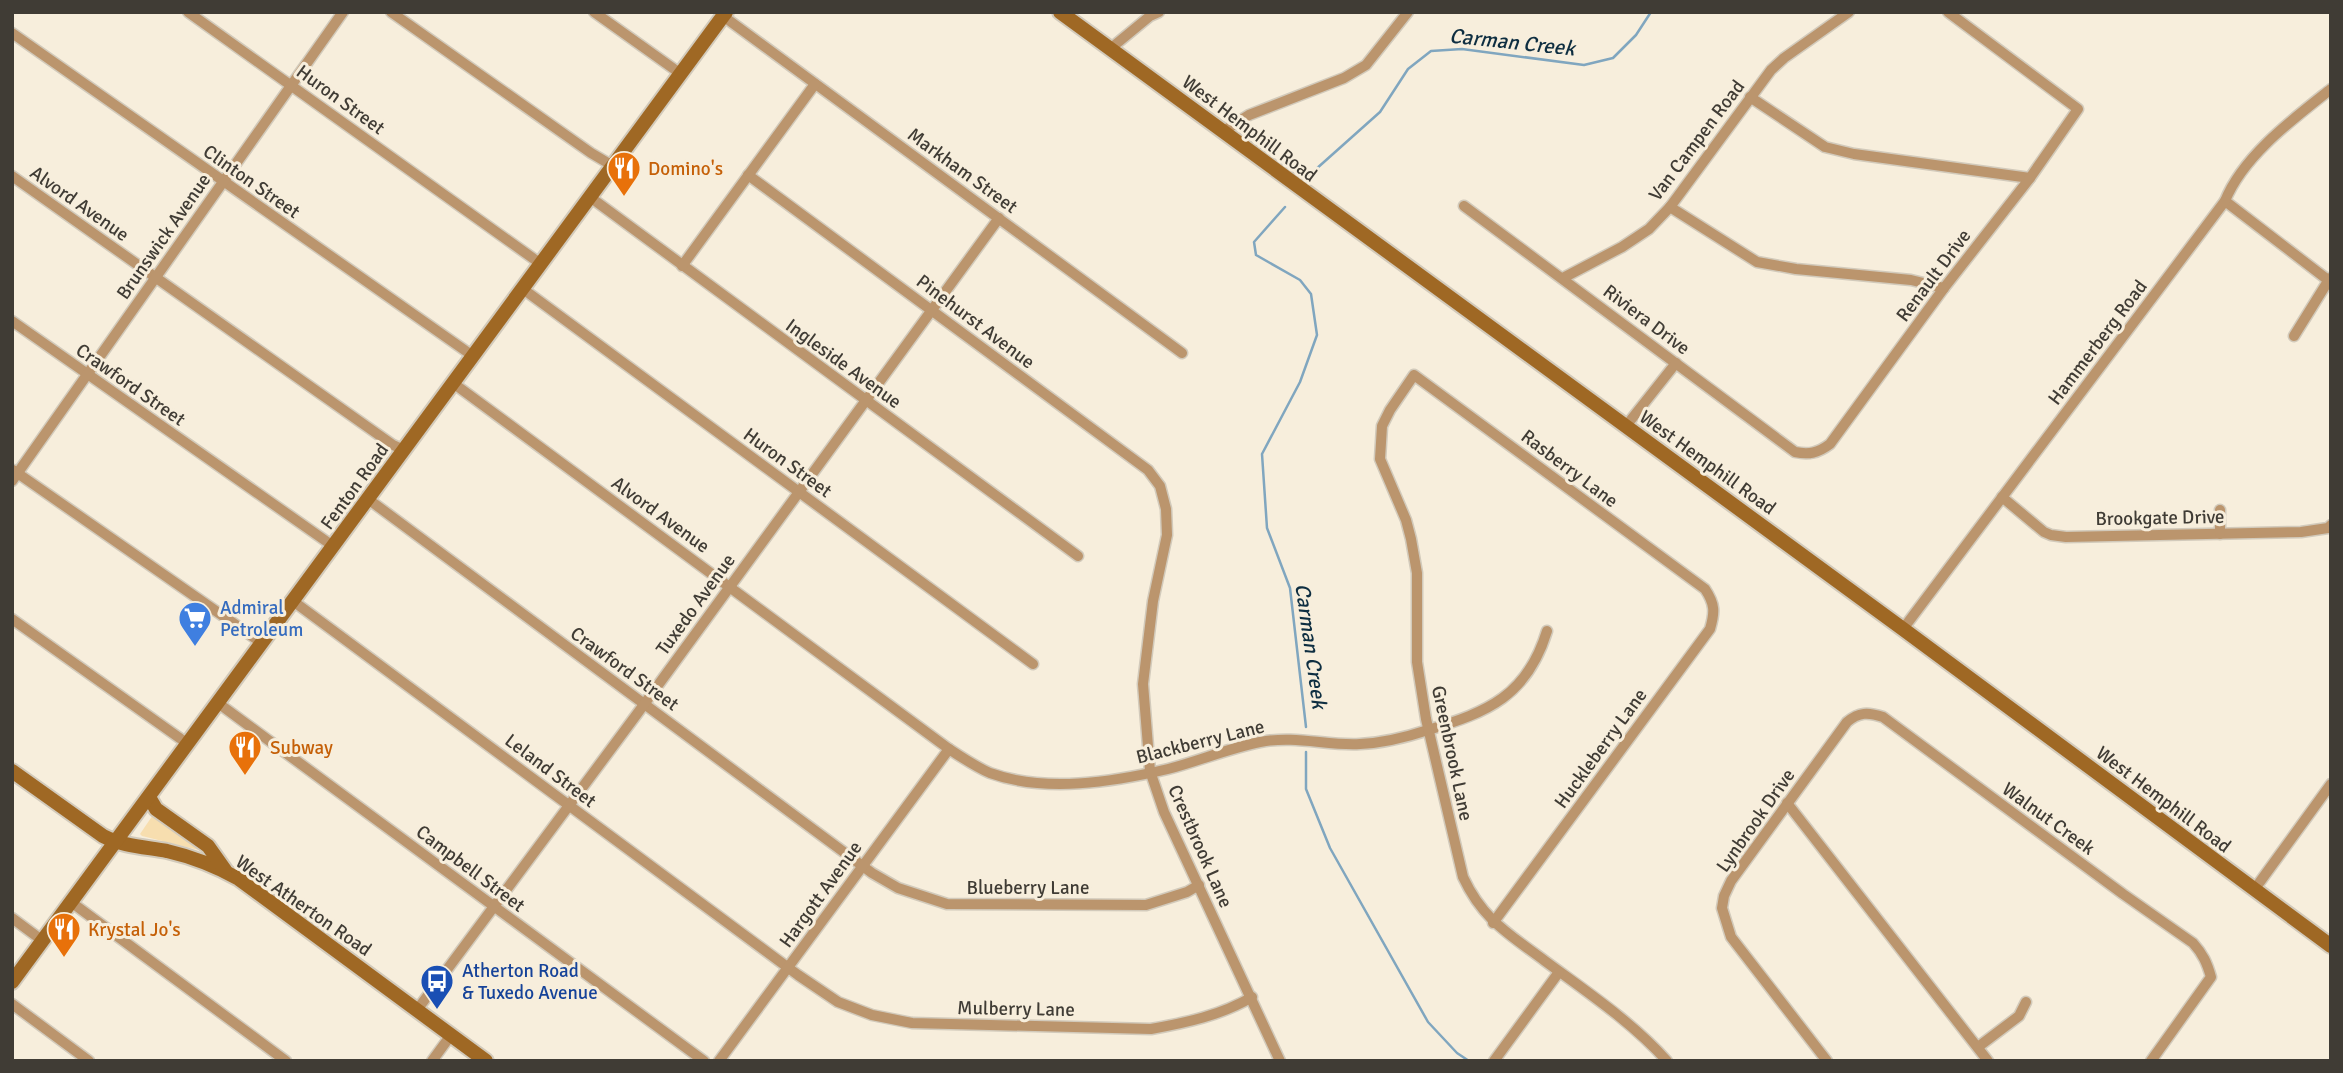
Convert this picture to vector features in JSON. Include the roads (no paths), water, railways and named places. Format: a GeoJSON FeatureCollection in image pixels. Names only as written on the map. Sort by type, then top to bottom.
{"type":"FeatureCollection","features":[{"type":"Feature","properties":{"kind":"street","name":"Huron Street"},"geometry":{"type":"LineString","coordinates":[[188,12],[541,264]]}},
{"type":"Feature","properties":{"kind":"street","name":"Brunswick Avenue"},"geometry":{"type":"LineString","coordinates":[[14,475],[343,12]]}},
{"type":"Feature","properties":{"kind":"street"},"geometry":{"type":"LineString","coordinates":[[391,12],[613,166]]}},
{"type":"Feature","properties":{"kind":"street"},"geometry":{"type":"LineString","coordinates":[[594,12],[681,74]]}},
{"type":"Feature","properties":{"kind":"street","name":"West Hemphill Road"},"geometry":{"type":"LineString","coordinates":[[1060,12],[2331,946]]}},
{"type":"Feature","properties":{"kind":"street"},"geometry":{"type":"LineString","coordinates":[[1110,49],[1150,16],[1159,12]]}},
{"type":"Feature","properties":{"kind":"street"},"geometry":{"type":"LineString","coordinates":[[1222,132],[1249,115],[1344,78],[1366,65],[1408,12]]}},
{"type":"Feature","properties":{"kind":"street","name":"Van Campen Road"},"geometry":{"type":"LineString","coordinates":[[1563,278],[1622,247],[1649,229],[1670,207],[1751,97],[1784,58],[1849,12]]}},
{"type":"Feature","properties":{"kind":"street","name":"Renault Drive"},"geometry":{"type":"LineString","coordinates":[[1811,454],[1830,444],[1944,288],[2030,178],[2078,109],[1948,12]]}},
{"type":"Feature","properties":{"kind":"street","name":"Fenton Road"},"geometry":{"type":"LineString","coordinates":[[12,982],[725,14]]}},
{"type":"Feature","properties":{"kind":"street","name":"Markham Street"},"geometry":{"type":"LineString","coordinates":[[725,14],[815,84],[1182,353]]}},
{"type":"Feature","properties":{"kind":"street","name":"Clinton Street"},"geometry":{"type":"LineString","coordinates":[[12,33],[473,356]]}},
{"type":"Feature","properties":{"kind":"street"},"geometry":{"type":"LineString","coordinates":[[682,266],[815,84]]}},
{"type":"Feature","properties":{"kind":"street","name":"Hammerberg Road"},"geometry":{"type":"LineString","coordinates":[[1903,629],[2225,201],[2232,184],[2245,167],[2294,118],[2331,89]]}},
{"type":"Feature","properties":{"kind":"street"},"geometry":{"type":"LineString","coordinates":[[1751,97],[1825,148],[2030,178]]}},
{"type":"Feature","properties":{"kind":"street","name":"Pinehurst Avenue"},"geometry":{"type":"LineString","coordinates":[[748,175],[1148,470],[1160,486],[1166,509]]}},
{"type":"Feature","properties":{"kind":"street","name":"Alvord Avenue"},"geometry":{"type":"LineString","coordinates":[[12,176],[393,445],[404,450]]}},
{"type":"Feature","properties":{"kind":"street","name":"Ingleside Avenue"},"geometry":{"type":"LineString","coordinates":[[590,197],[1078,555]]}},
{"type":"Feature","properties":{"kind":"street"},"geometry":{"type":"LineString","coordinates":[[2225,201],[2330,279],[2294,336]]}},
{"type":"Feature","properties":{"kind":"street","name":"Riviera Drive"},"geometry":{"type":"LineString","coordinates":[[1464,206],[1795,452],[1811,454]]}},
{"type":"Feature","properties":{"kind":"street"},"geometry":{"type":"LineString","coordinates":[[1670,207],[1757,262],[1796,269],[1911,280],[1944,288]]}},
{"type":"Feature","properties":{"kind":"street","name":"Tuxedo Avenue"},"geometry":{"type":"LineString","coordinates":[[417,1010],[999,218]]}},
{"type":"Feature","properties":{"kind":"street","name":"Huron Street"},"geometry":{"type":"LineString","coordinates":[[523,289],[1033,664]]}},
{"type":"Feature","properties":{"kind":"street","name":"Crawford Street"},"geometry":{"type":"LineString","coordinates":[[12,321],[333,546]]}},
{"type":"Feature","properties":{"kind":"street"},"geometry":{"type":"LineString","coordinates":[[1626,426],[1676,363]]}},
{"type":"Feature","properties":{"kind":"street","name":"Rasberry Lane"},"geometry":{"type":"LineString","coordinates":[[1415,374],[1705,589]]}},
{"type":"Feature","properties":{"kind":"street","name":"Greenbrook Lane"},"geometry":{"type":"LineString","coordinates":[[1415,374],[1382,426],[1380,459],[1406,520],[1417,573],[1417,662],[1429,730],[1463,877],[1474,900],[1493,923],[1619,1017],[1667,1061]]}},
{"type":"Feature","properties":{"kind":"street","name":"Alvord Avenue"},"geometry":{"type":"LineString","coordinates":[[453,383],[949,749]]}},
{"type":"Feature","properties":{"kind":"street"},"geometry":{"type":"LineString","coordinates":[[14,475],[262,643]]}},
{"type":"Feature","properties":{"kind":"street","name":"Brookgate Drive"},"geometry":{"type":"LineString","coordinates":[[2002,497],[2050,535],[2301,532],[2328,528],[2331,524]]}},
{"type":"Feature","properties":{"kind":"street","name":"Crawford Street"},"geometry":{"type":"LineString","coordinates":[[368,499],[863,865]]}},
{"type":"Feature","properties":{"kind":"street","name":"Crestbrook Lane"},"geometry":{"type":"LineString","coordinates":[[1166,509],[1167,535],[1153,601],[1143,684],[1150,771],[1164,812],[1280,1061]]}},
{"type":"Feature","properties":{"kind":"street"},"geometry":{"type":"LineString","coordinates":[[2220,510],[2220,534]]}},
{"type":"Feature","properties":{"kind":"street","name":"Huckleberry Lane"},"geometry":{"type":"LineString","coordinates":[[1493,923],[1710,629],[1714,605],[1705,589]]}},
{"type":"Feature","properties":{"kind":"street","name":"Leland Street"},"geometry":{"type":"LineString","coordinates":[[293,601],[788,967]]}},
{"type":"Feature","properties":{"kind":"street"},"geometry":{"type":"LineString","coordinates":[[12,620],[188,744]]}},
{"type":"Feature","properties":{"kind":"street","name":"Blackberry Lane"},"geometry":{"type":"LineString","coordinates":[[949,749],[989,773],[1024,781],[1066,784],[1166,769],[1260,742],[1303,739],[1359,744],[1418,735],[1480,713],[1503,698],[1532,668],[1547,631]]}},
{"type":"Feature","properties":{"kind":"street","name":"Campbell Street"},"geometry":{"type":"LineString","coordinates":[[218,703],[704,1061]]}},
{"type":"Feature","properties":{"kind":"street","name":"Lynbrook Drive"},"geometry":{"type":"LineString","coordinates":[[1827,1061],[1731,937],[1722,908],[1731,881],[1787,803],[1847,722],[1855,715],[1865,712]]}},
{"type":"Feature","properties":{"kind":"street","name":"Walnut Creek"},"geometry":{"type":"LineString","coordinates":[[1865,712],[1883,717],[2193,943],[2207,960],[2211,977],[2151,1061]]}},
{"type":"Feature","properties":{"kind":"street","name":"Hargott Avenue"},"geometry":{"type":"LineString","coordinates":[[719,1061],[949,749]]}},
{"type":"Feature","properties":{"kind":"street","name":"West Atherton Road"},"geometry":{"type":"LineString","coordinates":[[12,771],[115,842],[183,855],[226,872],[254,889],[486,1061]]}},
{"type":"Feature","properties":{"kind":"street"},"geometry":{"type":"LineString","coordinates":[[2254,890],[2331,784]]}},
{"type":"Feature","properties":{"kind":"street"},"geometry":{"type":"LineString","coordinates":[[149,797],[156,809],[208,846],[226,872]]}},
{"type":"Feature","properties":{"kind":"street"},"geometry":{"type":"LineString","coordinates":[[1787,803],[1988,1061]]}},
{"type":"Feature","properties":{"kind":"street","name":"Blueberry Lane"},"geometry":{"type":"LineString","coordinates":[[863,865],[898,888],[947,904],[1146,905],[1187,892],[1199,885]]}},
{"type":"Feature","properties":{"kind":"street"},"geometry":{"type":"LineString","coordinates":[[71,902],[286,1061]]}},
{"type":"Feature","properties":{"kind":"street"},"geometry":{"type":"LineString","coordinates":[[12,918],[43,941]]}},
{"type":"Feature","properties":{"kind":"street","name":"Mulberry Lane"},"geometry":{"type":"LineString","coordinates":[[788,967],[838,1002],[872,1015],[912,1023],[1151,1029],[1187,1023],[1238,1005],[1252,997]]}},
{"type":"Feature","properties":{"kind":"street"},"geometry":{"type":"LineString","coordinates":[[1494,1061],[1559,972]]}},
{"type":"Feature","properties":{"kind":"street"},"geometry":{"type":"LineString","coordinates":[[1978,1047],[2019,1016],[2026,1002]]}},
{"type":"Feature","properties":{"kind":"street"},"geometry":{"type":"LineString","coordinates":[[12,1003],[89,1061]]}},
{"type":"Feature","properties":{"kind":"street"},"geometry":{"type":"LineString","coordinates":[[432,1061],[451,1035]]}},
{"type":"Feature","properties":{"kind":"waterway","name":"Carman Creek"},"geometry":{"type":"LineString","coordinates":[[1315,170],[1380,112],[1408,69],[1431,51],[1462,49],[1584,65],[1613,58],[1636,35],[1651,12]]}},
{"type":"Feature","properties":{"kind":"waterway","name":"Carman Creek"},"geometry":{"type":"LineString","coordinates":[[1285,207],[1254,242],[1256,255],[1300,280],[1311,294],[1317,335],[1300,382],[1262,454],[1267,528],[1290,588],[1306,727]]}},
{"type":"Feature","properties":{"kind":"waterway","name":"Carman Creek"},"geometry":{"type":"LineString","coordinates":[[1306,752],[1306,789],[1330,848],[1428,1022],[1457,1053],[1469,1061]]}},
{"type":"Feature","properties":{"kind":"place","name":"Domino's"},"geometry":{"type":"Point","coordinates":[624,198]}},
{"type":"Feature","properties":{"kind":"place","name":"Admiral Petroleum"},"geometry":{"type":"Point","coordinates":[195,648]}},
{"type":"Feature","properties":{"kind":"place","name":"Subway"},"geometry":{"type":"Point","coordinates":[245,777]}},
{"type":"Feature","properties":{"kind":"place","name":"Krystal Jo's"},"geometry":{"type":"Point","coordinates":[64,959]}},
{"type":"Feature","properties":{"kind":"place","name":"Atherton Road & Tuxedo Avenue"},"geometry":{"type":"Point","coordinates":[437,1011]}}]}
